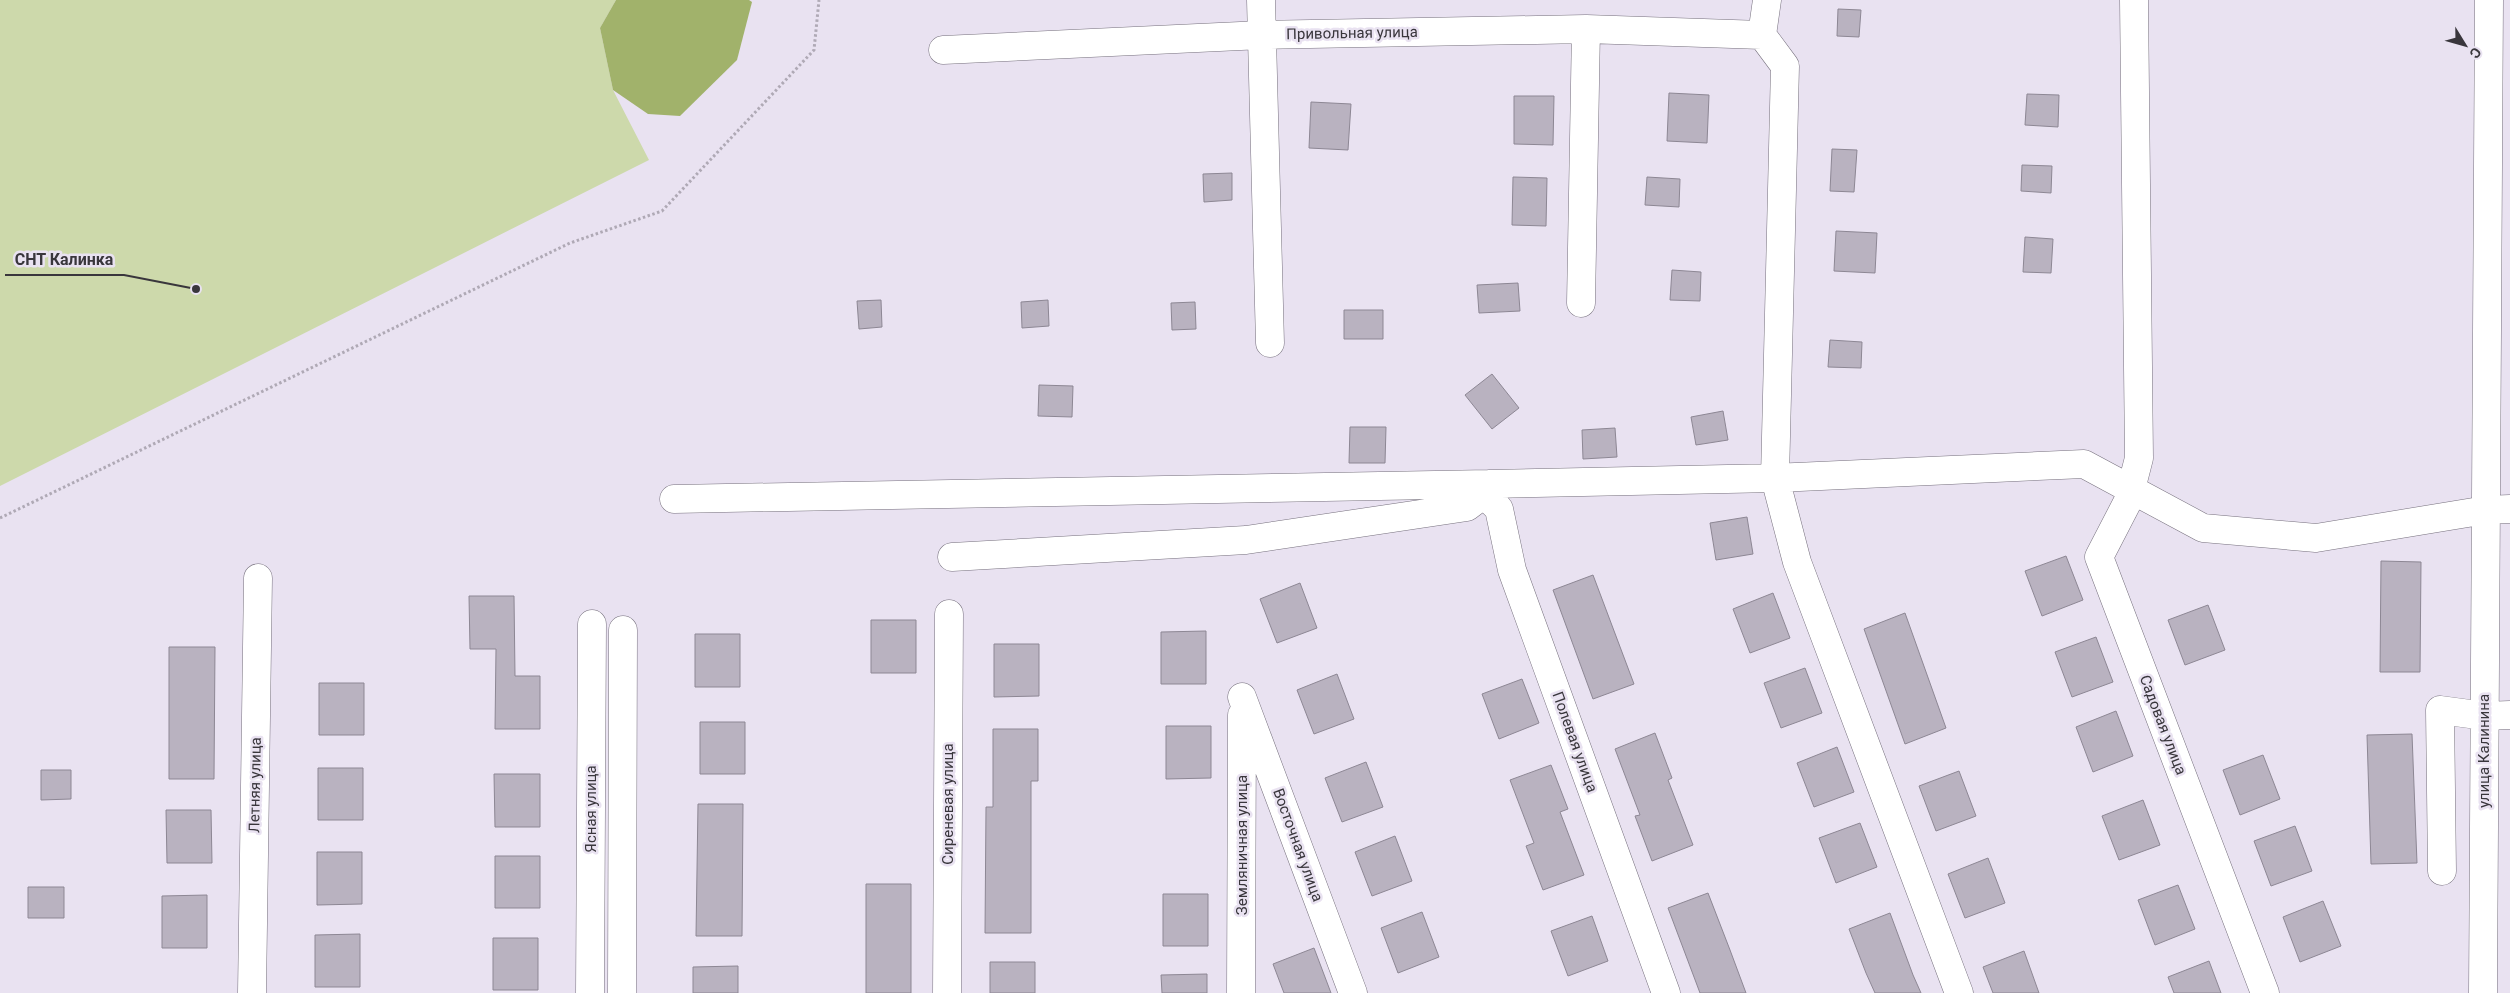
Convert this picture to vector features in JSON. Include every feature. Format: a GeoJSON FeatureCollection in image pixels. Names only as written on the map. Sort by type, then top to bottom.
{"type":"FeatureCollection","features":[{"type":"Feature","properties":{"kind":"street"},"geometry":{"type":"LineString","coordinates":[[1261,0],[1270,342]]}},
{"type":"Feature","properties":{"kind":"street"},"geometry":{"type":"LineString","coordinates":[[1768,0],[1762,35],[1785,66],[1775,478],[1797,562],[1960,993]]}},
{"type":"Feature","properties":{"kind":"street","name":"Садовая улица"},"geometry":{"type":"LineString","coordinates":[[2134,0],[2139,458],[2128,501],[2099,557],[2265,993]]}},
{"type":"Feature","properties":{"kind":"street","name":"улица Калинина"},"geometry":{"type":"LineString","coordinates":[[2483,993],[2497,716],[2498,510],[2489,0]]}},
{"type":"Feature","properties":{"kind":"street"},"geometry":{"type":"LineString","coordinates":[[1581,302],[1586,29]]}},
{"type":"Feature","properties":{"kind":"street","name":"Привольная улица"},"geometry":{"type":"LineString","coordinates":[[943,50],[1262,35],[1586,29],[1762,35]]}},
{"type":"Feature","properties":{"kind":"street"},"geometry":{"type":"LineString","coordinates":[[674,499],[1486,489],[2084,464],[2132,488],[2203,528],[2316,538],[2498,510]]}},
{"type":"Feature","properties":{"kind":"street"},"geometry":{"type":"LineString","coordinates":[[952,557],[1246,540],[1467,507],[1486,489]]}},
{"type":"Feature","properties":{"kind":"street","name":"Полевая улица"},"geometry":{"type":"LineString","coordinates":[[1486,489],[1498,509],[1512,570],[1666,993]]}},
{"type":"Feature","properties":{"kind":"street","name":"Летняя улица"},"geometry":{"type":"LineString","coordinates":[[252,993],[258,578]]}},
{"type":"Feature","properties":{"kind":"street","name":"Сиреневая улица"},"geometry":{"type":"LineString","coordinates":[[947,993],[949,614]]}},
{"type":"Feature","properties":{"kind":"street","name":"Ясная улица"},"geometry":{"type":"LineString","coordinates":[[590,993],[592,624]]}},
{"type":"Feature","properties":{"kind":"street"},"geometry":{"type":"LineString","coordinates":[[622,993],[623,630]]}},
{"type":"Feature","properties":{"kind":"street","name":"Земляничная улица"},"geometry":{"type":"LineString","coordinates":[[1241,993],[1242,697]]}},
{"type":"Feature","properties":{"kind":"street","name":"Восточная улица"},"geometry":{"type":"LineString","coordinates":[[1242,697],[1353,993]]}},
{"type":"Feature","properties":{"kind":"street"},"geometry":{"type":"LineString","coordinates":[[2442,871],[2440,710],[2497,716]]}},
{"type":"Feature","properties":{"kind":"path"},"geometry":{"type":"LineString","coordinates":[[0,518],[570,243],[662,211],[814,50],[819,0]]}},
{"type":"Feature","properties":{"kind":"green space"},"geometry":{"type":"Polygon","coordinates":[[[0,0],[616,0],[600,28],[613,90],[649,160],[0,486],[0,0]]]}},
{"type":"Feature","properties":{"kind":"green space"},"geometry":{"type":"Polygon","coordinates":[[[616,0],[749,0],[752,2],[737,60],[680,116],[648,114],[613,90],[600,28],[616,0]]]}},
{"type":"Feature","properties":{"kind":"building"},"geometry":{"type":"Polygon","coordinates":[[[1838,9],[1861,10],[1859,37],[1837,36],[1838,9]]]}},
{"type":"Feature","properties":{"kind":"building"},"geometry":{"type":"Polygon","coordinates":[[[1669,93],[1709,95],[1707,143],[1667,141],[1669,93]]]}},
{"type":"Feature","properties":{"kind":"building"},"geometry":{"type":"Polygon","coordinates":[[[2027,94],[2059,95],[2058,127],[2025,125],[2027,94]]]}},
{"type":"Feature","properties":{"kind":"building"},"geometry":{"type":"Polygon","coordinates":[[[1514,96],[1554,96],[1553,145],[1514,144],[1514,96]]]}},
{"type":"Feature","properties":{"kind":"building"},"geometry":{"type":"Polygon","coordinates":[[[1311,102],[1351,104],[1348,150],[1309,148],[1311,102]]]}},
{"type":"Feature","properties":{"kind":"building"},"geometry":{"type":"Polygon","coordinates":[[[1832,149],[1857,150],[1854,192],[1830,191],[1832,149]]]}},
{"type":"Feature","properties":{"kind":"building"},"geometry":{"type":"Polygon","coordinates":[[[2022,165],[2052,166],[2051,193],[2021,191],[2022,165]]]}},
{"type":"Feature","properties":{"kind":"building"},"geometry":{"type":"Polygon","coordinates":[[[1232,173],[1232,200],[1204,202],[1203,174],[1232,173]]]}},
{"type":"Feature","properties":{"kind":"building"},"geometry":{"type":"Polygon","coordinates":[[[1513,177],[1547,178],[1546,226],[1512,225],[1513,177]]]}},
{"type":"Feature","properties":{"kind":"building"},"geometry":{"type":"Polygon","coordinates":[[[1647,177],[1680,179],[1679,207],[1645,205],[1647,177]]]}},
{"type":"Feature","properties":{"kind":"building"},"geometry":{"type":"Polygon","coordinates":[[[1836,231],[1877,233],[1875,273],[1834,271],[1836,231]]]}},
{"type":"Feature","properties":{"kind":"building"},"geometry":{"type":"Polygon","coordinates":[[[2025,237],[2053,239],[2051,273],[2023,272],[2025,237]]]}},
{"type":"Feature","properties":{"kind":"building"},"geometry":{"type":"Polygon","coordinates":[[[1672,270],[1701,272],[1700,301],[1670,300],[1672,270]]]}},
{"type":"Feature","properties":{"kind":"building"},"geometry":{"type":"Polygon","coordinates":[[[1518,283],[1520,311],[1479,313],[1477,285],[1518,283]]]}},
{"type":"Feature","properties":{"kind":"building"},"geometry":{"type":"Polygon","coordinates":[[[881,300],[882,327],[859,329],[857,301],[881,300]]]}},
{"type":"Feature","properties":{"kind":"building"},"geometry":{"type":"Polygon","coordinates":[[[1048,300],[1049,326],[1022,328],[1021,302],[1048,300]]]}},
{"type":"Feature","properties":{"kind":"building"},"geometry":{"type":"Polygon","coordinates":[[[1195,302],[1196,329],[1172,330],[1171,303],[1195,302]]]}},
{"type":"Feature","properties":{"kind":"building"},"geometry":{"type":"Polygon","coordinates":[[[1344,310],[1383,310],[1383,339],[1344,339],[1344,310]]]}},
{"type":"Feature","properties":{"kind":"building"},"geometry":{"type":"Polygon","coordinates":[[[1830,340],[1862,342],[1861,368],[1828,367],[1830,340]]]}},
{"type":"Feature","properties":{"kind":"building"},"geometry":{"type":"Polygon","coordinates":[[[1492,374],[1519,408],[1492,429],[1465,395],[1492,374]]]}},
{"type":"Feature","properties":{"kind":"building"},"geometry":{"type":"Polygon","coordinates":[[[1039,385],[1073,386],[1072,417],[1038,416],[1039,385]]]}},
{"type":"Feature","properties":{"kind":"building"},"geometry":{"type":"Polygon","coordinates":[[[1723,411],[1728,440],[1696,445],[1691,417],[1723,411]]]}},
{"type":"Feature","properties":{"kind":"building"},"geometry":{"type":"Polygon","coordinates":[[[1350,427],[1386,427],[1385,463],[1349,463],[1350,427]]]}},
{"type":"Feature","properties":{"kind":"building"},"geometry":{"type":"Polygon","coordinates":[[[1615,428],[1617,457],[1583,459],[1582,430],[1615,428]]]}},
{"type":"Feature","properties":{"kind":"building"},"geometry":{"type":"Polygon","coordinates":[[[1747,517],[1753,554],[1716,560],[1710,523],[1747,517]]]}},
{"type":"Feature","properties":{"kind":"building"},"geometry":{"type":"Polygon","coordinates":[[[2066,556],[2083,600],[2042,616],[2025,571],[2066,556]]]}},
{"type":"Feature","properties":{"kind":"building"},"geometry":{"type":"Polygon","coordinates":[[[2381,561],[2421,562],[2420,672],[2380,672],[2381,561]]]}},
{"type":"Feature","properties":{"kind":"building"},"geometry":{"type":"Polygon","coordinates":[[[1593,575],[1634,684],[1593,699],[1553,590],[1593,575]]]}},
{"type":"Feature","properties":{"kind":"building"},"geometry":{"type":"Polygon","coordinates":[[[1300,583],[1317,628],[1277,643],[1260,599],[1300,583]]]}},
{"type":"Feature","properties":{"kind":"building"},"geometry":{"type":"Polygon","coordinates":[[[1773,593],[1790,638],[1750,653],[1733,609],[1773,593]]]}},
{"type":"Feature","properties":{"kind":"building"},"geometry":{"type":"Polygon","coordinates":[[[469,596],[514,596],[515,676],[540,676],[540,729],[495,729],[496,649],[470,649],[469,596]]]}},
{"type":"Feature","properties":{"kind":"building"},"geometry":{"type":"Polygon","coordinates":[[[2208,605],[2225,650],[2185,665],[2168,620],[2208,605]]]}},
{"type":"Feature","properties":{"kind":"building"},"geometry":{"type":"Polygon","coordinates":[[[1905,613],[1946,728],[1905,744],[1864,629],[1905,613]]]}},
{"type":"Feature","properties":{"kind":"building"},"geometry":{"type":"Polygon","coordinates":[[[871,620],[916,620],[916,673],[871,673],[871,620]]]}},
{"type":"Feature","properties":{"kind":"building"},"geometry":{"type":"Polygon","coordinates":[[[1206,631],[1206,684],[1161,684],[1161,632],[1206,631]]]}},
{"type":"Feature","properties":{"kind":"building"},"geometry":{"type":"Polygon","coordinates":[[[695,634],[740,634],[740,687],[695,687],[695,634]]]}},
{"type":"Feature","properties":{"kind":"building"},"geometry":{"type":"Polygon","coordinates":[[[2096,637],[2113,682],[2072,697],[2055,652],[2096,637]]]}},
{"type":"Feature","properties":{"kind":"building"},"geometry":{"type":"Polygon","coordinates":[[[994,644],[1039,644],[1039,696],[994,697],[994,644]]]}},
{"type":"Feature","properties":{"kind":"building"},"geometry":{"type":"Polygon","coordinates":[[[169,647],[215,647],[214,779],[169,779],[169,647]]]}},
{"type":"Feature","properties":{"kind":"building"},"geometry":{"type":"Polygon","coordinates":[[[1805,668],[1822,713],[1781,728],[1764,683],[1805,668]]]}},
{"type":"Feature","properties":{"kind":"building"},"geometry":{"type":"Polygon","coordinates":[[[1337,674],[1354,719],[1314,734],[1297,690],[1337,674]]]}},
{"type":"Feature","properties":{"kind":"building"},"geometry":{"type":"Polygon","coordinates":[[[1522,679],[1539,723],[1499,739],[1482,694],[1522,679]]]}},
{"type":"Feature","properties":{"kind":"building"},"geometry":{"type":"Polygon","coordinates":[[[319,683],[364,683],[364,735],[319,735],[319,683]]]}},
{"type":"Feature","properties":{"kind":"building"},"geometry":{"type":"Polygon","coordinates":[[[2116,711],[2133,756],[2093,772],[2076,727],[2116,711]]]}},
{"type":"Feature","properties":{"kind":"building"},"geometry":{"type":"Polygon","coordinates":[[[700,722],[745,722],[745,774],[700,774],[700,722]]]}},
{"type":"Feature","properties":{"kind":"building"},"geometry":{"type":"Polygon","coordinates":[[[1166,726],[1211,726],[1211,778],[1166,779],[1166,726]]]}},
{"type":"Feature","properties":{"kind":"building"},"geometry":{"type":"Polygon","coordinates":[[[993,729],[1038,729],[1038,781],[1031,781],[1031,933],[985,933],[986,807],[993,807],[993,729]]]}},
{"type":"Feature","properties":{"kind":"building"},"geometry":{"type":"Polygon","coordinates":[[[1655,733],[1672,778],[1668,780],[1693,845],[1652,861],[1635,816],[1640,815],[1615,749],[1655,733]]]}},
{"type":"Feature","properties":{"kind":"building"},"geometry":{"type":"Polygon","coordinates":[[[2412,734],[2417,863],[2371,864],[2367,735],[2412,734]]]}},
{"type":"Feature","properties":{"kind":"building"},"geometry":{"type":"Polygon","coordinates":[[[1837,747],[1854,792],[1814,807],[1797,763],[1837,747]]]}},
{"type":"Feature","properties":{"kind":"building"},"geometry":{"type":"Polygon","coordinates":[[[2263,755],[2280,799],[2240,815],[2223,770],[2263,755]]]}},
{"type":"Feature","properties":{"kind":"building"},"geometry":{"type":"Polygon","coordinates":[[[1366,762],[1383,807],[1342,822],[1325,778],[1366,762]]]}},
{"type":"Feature","properties":{"kind":"building"},"geometry":{"type":"Polygon","coordinates":[[[1551,765],[1568,809],[1560,812],[1584,875],[1543,890],[1526,846],[1534,843],[1510,780],[1551,765]]]}},
{"type":"Feature","properties":{"kind":"building"},"geometry":{"type":"Polygon","coordinates":[[[318,768],[363,768],[363,820],[318,820],[318,768]]]}},
{"type":"Feature","properties":{"kind":"building"},"geometry":{"type":"Polygon","coordinates":[[[41,770],[71,770],[71,799],[41,800],[41,770]]]}},
{"type":"Feature","properties":{"kind":"building"},"geometry":{"type":"Polygon","coordinates":[[[1959,771],[1976,816],[1936,831],[1919,786],[1959,771]]]}},
{"type":"Feature","properties":{"kind":"building"},"geometry":{"type":"Polygon","coordinates":[[[494,774],[540,774],[540,827],[495,827],[494,774]]]}},
{"type":"Feature","properties":{"kind":"building"},"geometry":{"type":"Polygon","coordinates":[[[2143,800],[2160,845],[2119,860],[2102,816],[2143,800]]]}},
{"type":"Feature","properties":{"kind":"building"},"geometry":{"type":"Polygon","coordinates":[[[698,804],[743,804],[742,936],[696,936],[698,804]]]}},
{"type":"Feature","properties":{"kind":"building"},"geometry":{"type":"Polygon","coordinates":[[[166,810],[211,810],[212,863],[167,863],[166,810]]]}},
{"type":"Feature","properties":{"kind":"building"},"geometry":{"type":"Polygon","coordinates":[[[1860,823],[1877,867],[1836,883],[1819,838],[1860,823]]]}},
{"type":"Feature","properties":{"kind":"building"},"geometry":{"type":"Polygon","coordinates":[[[2295,826],[2312,871],[2271,886],[2254,841],[2295,826]]]}},
{"type":"Feature","properties":{"kind":"building"},"geometry":{"type":"Polygon","coordinates":[[[1395,836],[1412,881],[1372,896],[1355,852],[1395,836]]]}},
{"type":"Feature","properties":{"kind":"building"},"geometry":{"type":"Polygon","coordinates":[[[317,852],[362,852],[362,904],[317,905],[317,852]]]}},
{"type":"Feature","properties":{"kind":"building"},"geometry":{"type":"Polygon","coordinates":[[[495,856],[540,856],[540,908],[495,908],[495,856]]]}},
{"type":"Feature","properties":{"kind":"building"},"geometry":{"type":"Polygon","coordinates":[[[1988,858],[2005,903],[1965,918],[1948,874],[1988,858]]]}},
{"type":"Feature","properties":{"kind":"building"},"geometry":{"type":"Polygon","coordinates":[[[866,884],[911,884],[911,993],[866,993],[866,884]]]}},
{"type":"Feature","properties":{"kind":"building"},"geometry":{"type":"Polygon","coordinates":[[[2178,885],[2195,929],[2155,945],[2138,900],[2178,885]]]}},
{"type":"Feature","properties":{"kind":"building"},"geometry":{"type":"Polygon","coordinates":[[[28,887],[64,887],[64,918],[28,918],[28,887]]]}},
{"type":"Feature","properties":{"kind":"building"},"geometry":{"type":"Polygon","coordinates":[[[1708,893],[1746,993],[1700,993],[1668,908],[1708,893]]]}},
{"type":"Feature","properties":{"kind":"building"},"geometry":{"type":"Polygon","coordinates":[[[1163,894],[1208,894],[1208,946],[1163,946],[1163,894]]]}},
{"type":"Feature","properties":{"kind":"building"},"geometry":{"type":"Polygon","coordinates":[[[207,895],[207,948],[162,948],[162,896],[207,895]]]}},
{"type":"Feature","properties":{"kind":"building"},"geometry":{"type":"Polygon","coordinates":[[[2323,901],[2341,946],[2300,962],[2283,917],[2323,901]]]}},
{"type":"Feature","properties":{"kind":"building"},"geometry":{"type":"Polygon","coordinates":[[[1422,912],[1439,957],[1398,973],[1381,928],[1422,912]]]}},
{"type":"Feature","properties":{"kind":"building"},"geometry":{"type":"Polygon","coordinates":[[[1890,913],[1921,993],[1875,993],[1866,973],[1849,929],[1890,913]]]}},
{"type":"Feature","properties":{"kind":"building"},"geometry":{"type":"Polygon","coordinates":[[[1592,916],[1608,961],[1568,976],[1551,931],[1592,916]]]}},
{"type":"Feature","properties":{"kind":"building"},"geometry":{"type":"Polygon","coordinates":[[[360,934],[360,987],[315,987],[315,935],[360,934]]]}},
{"type":"Feature","properties":{"kind":"building"},"geometry":{"type":"Polygon","coordinates":[[[493,938],[538,938],[538,990],[493,990],[493,938]]]}},
{"type":"Feature","properties":{"kind":"building"},"geometry":{"type":"Polygon","coordinates":[[[1314,948],[1331,993],[1284,993],[1273,964],[1314,948]]]}},
{"type":"Feature","properties":{"kind":"building"},"geometry":{"type":"Polygon","coordinates":[[[2024,951],[2039,993],[1993,993],[1983,967],[2024,951]]]}},
{"type":"Feature","properties":{"kind":"building"},"geometry":{"type":"Polygon","coordinates":[[[2209,961],[2221,993],[2174,993],[2168,977],[2209,961]]]}},
{"type":"Feature","properties":{"kind":"building"},"geometry":{"type":"Polygon","coordinates":[[[990,962],[1035,962],[1035,993],[990,993],[990,962]]]}},
{"type":"Feature","properties":{"kind":"building"},"geometry":{"type":"Polygon","coordinates":[[[738,966],[738,993],[693,993],[693,967],[738,966]]]}},
{"type":"Feature","properties":{"kind":"building"},"geometry":{"type":"Polygon","coordinates":[[[1207,974],[1207,993],[1162,993],[1161,975],[1207,974]]]}},
{"type":"Feature","properties":{"kind":"place","name":"СНТ Калинка"},"geometry":{"type":"Point","coordinates":[196,289]}}]}
